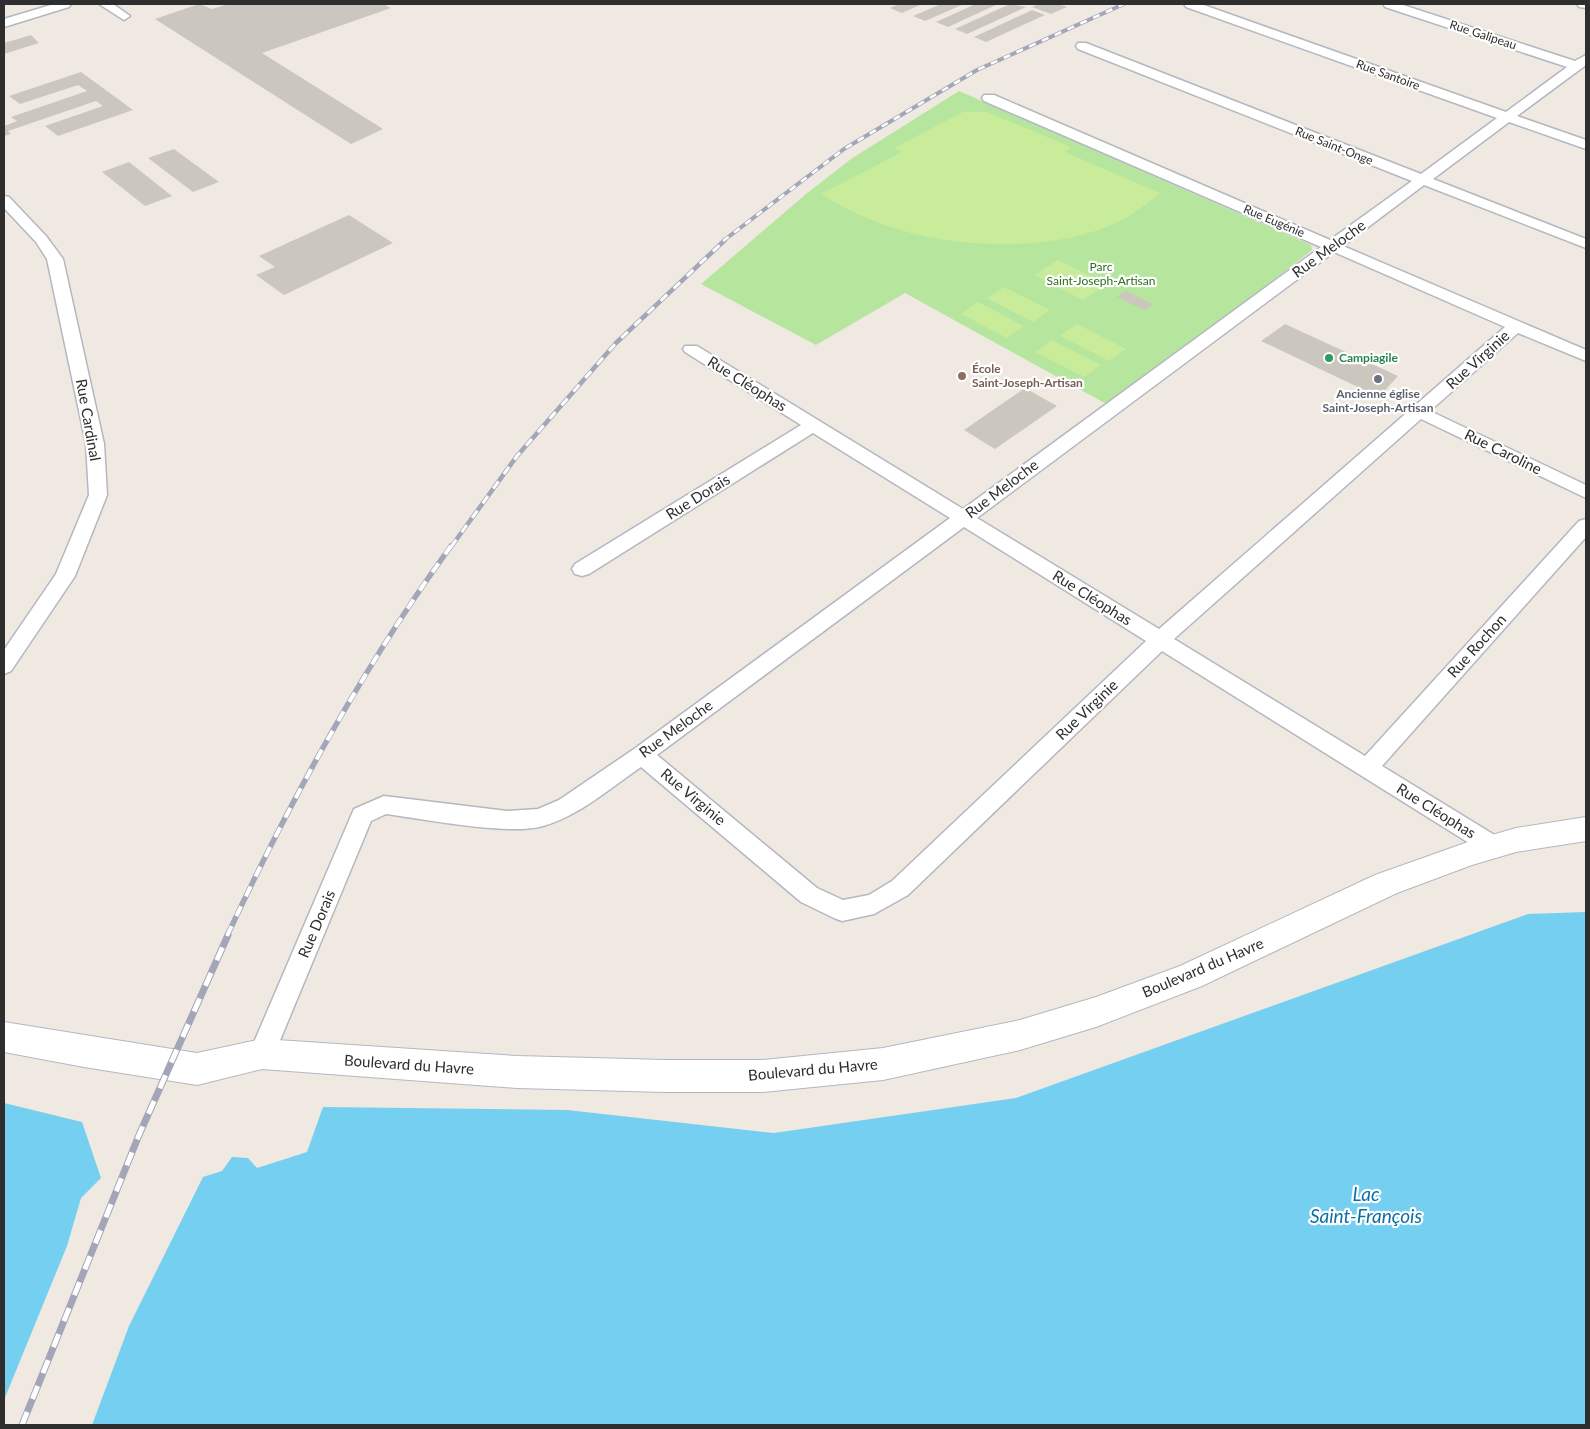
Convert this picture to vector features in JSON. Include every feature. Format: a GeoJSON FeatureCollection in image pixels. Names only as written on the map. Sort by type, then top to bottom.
{"type":"FeatureCollection","features":[{"type":"Feature","properties":{"kind":"street"},"geometry":{"type":"LineString","coordinates":[[4,23],[65,4]]}},
{"type":"Feature","properties":{"kind":"street"},"geometry":{"type":"LineString","coordinates":[[105,4],[124,16]]}},
{"type":"Feature","properties":{"kind":"street","name":"Rue Santoire"},"geometry":{"type":"LineString","coordinates":[[1190,4],[1586,145]]}},
{"type":"Feature","properties":{"kind":"street","name":"Rue Galipeau"},"geometry":{"type":"LineString","coordinates":[[1389,4],[1582,63]]}},
{"type":"Feature","properties":{"kind":"street","name":"Rue Saint-Onge"},"geometry":{"type":"LineString","coordinates":[[1082,46],[1586,244]]}},
{"type":"Feature","properties":{"kind":"street","name":"Rue Meloche"},"geometry":{"type":"LineString","coordinates":[[384,805],[507,820],[540,818],[568,806],[642,755],[1582,63]]}},
{"type":"Feature","properties":{"kind":"street","name":"Rue Eugénie"},"geometry":{"type":"LineString","coordinates":[[989,98],[1586,356]]}},
{"type":"Feature","properties":{"kind":"street","name":"Rue Cardinal"},"geometry":{"type":"LineString","coordinates":[[4,200],[41,239],[55,259],[95,444],[98,495],[65,576],[4,666]]}},
{"type":"Feature","properties":{"kind":"street","name":"Rue Virginie"},"geometry":{"type":"LineString","coordinates":[[642,755],[809,895],[842,911],[874,904],[900,888],[1160,640],[1516,326]]}},
{"type":"Feature","properties":{"kind":"street","name":"Rue Cléophas"},"geometry":{"type":"LineString","coordinates":[[691,350],[1493,846]]}},
{"type":"Feature","properties":{"kind":"street","name":"Rue Caroline"},"geometry":{"type":"LineString","coordinates":[[1419,412],[1586,492]]}},
{"type":"Feature","properties":{"kind":"street","name":"Rue Dorais"},"geometry":{"type":"LineString","coordinates":[[582,569],[813,425]]}},
{"type":"Feature","properties":{"kind":"street","name":"Rue Rochon"},"geometry":{"type":"LineString","coordinates":[[1367,768],[1586,525]]}},
{"type":"Feature","properties":{"kind":"street","name":"Rue Dorais"},"geometry":{"type":"LineString","coordinates":[[262,1054],[362,815],[384,805]]}},
{"type":"Feature","properties":{"kind":"street","name":"Boulevard du Havre"},"geometry":{"type":"LineString","coordinates":[[4,1037],[197,1069],[262,1054],[517,1072],[665,1076],[763,1076],[883,1064],[1020,1035],[1096,1012],[1191,976],[1386,884],[1493,846],[1586,829]]}},
{"type":"Feature","properties":{"kind":"green space","name":"Parc Saint-Joseph-Artisan"},"geometry":{"type":"Polygon","coordinates":[[[959,91],[1311,245],[1312,250],[1112,407],[905,293],[816,345],[701,284],[806,194],[851,159],[959,91]]]}},
{"type":"Feature","properties":{"kind":"green space"},"geometry":{"type":"Polygon","coordinates":[[[963,112],[987,112],[1071,147],[1065,152],[1160,193],[1120,221],[1093,232],[1062,239],[1030,243],[996,244],[962,242],[899,230],[839,205],[821,194],[902,152],[894,148],[963,112]]]}},
{"type":"Feature","properties":{"kind":"green space"},"geometry":{"type":"Polygon","coordinates":[[[1058,260],[1107,284],[1083,300],[1034,275],[1058,260]]]}},
{"type":"Feature","properties":{"kind":"green space"},"geometry":{"type":"Polygon","coordinates":[[[1004,287],[1050,310],[1033,322],[987,298],[1004,287]]]}},
{"type":"Feature","properties":{"kind":"green space"},"geometry":{"type":"Polygon","coordinates":[[[978,302],[1024,326],[1007,338],[961,314],[978,302]]]}},
{"type":"Feature","properties":{"kind":"green space"},"geometry":{"type":"Polygon","coordinates":[[[1077,324],[1126,349],[1109,361],[1060,336],[1077,324]]]}},
{"type":"Feature","properties":{"kind":"green space"},"geometry":{"type":"Polygon","coordinates":[[[1052,340],[1101,365],[1084,377],[1035,352],[1052,340]]]}},
{"type":"Feature","properties":{"kind":"water","name":"Lac Saint-François"},"geometry":{"type":"Polygon","coordinates":[[[1586,912],[1586,1425],[92,1425],[129,1326],[203,1177],[222,1171],[232,1157],[248,1158],[257,1168],[307,1152],[323,1107],[567,1110],[774,1133],[1016,1098],[1528,914],[1586,912]]]}},
{"type":"Feature","properties":{"kind":"water"},"geometry":{"type":"Polygon","coordinates":[[[4,1103],[82,1122],[101,1178],[81,1198],[67,1246],[4,1400],[4,1103]]]}},
{"type":"Feature","properties":{"kind":"building"},"geometry":{"type":"Polygon","coordinates":[[[199,4],[212,9],[229,4],[383,4],[391,8],[262,53],[383,129],[351,144],[155,19],[199,4]]]}},
{"type":"Feature","properties":{"kind":"building"},"geometry":{"type":"Polygon","coordinates":[[[899,4],[922,4],[902,13],[890,8],[899,4]]]}},
{"type":"Feature","properties":{"kind":"building"},"geometry":{"type":"Polygon","coordinates":[[[941,4],[964,4],[925,21],[913,16],[941,4]]]}},
{"type":"Feature","properties":{"kind":"building"},"geometry":{"type":"Polygon","coordinates":[[[976,4],[998,4],[948,27],[936,22],[976,4]]]}},
{"type":"Feature","properties":{"kind":"building"},"geometry":{"type":"Polygon","coordinates":[[[1010,4],[1026,7],[967,34],[955,29],[1010,4]]]}},
{"type":"Feature","properties":{"kind":"building"},"geometry":{"type":"Polygon","coordinates":[[[1039,4],[1058,4],[1067,7],[1051,14],[1032,7],[1039,4]]]}},
{"type":"Feature","properties":{"kind":"building"},"geometry":{"type":"Polygon","coordinates":[[[1032,10],[1045,15],[986,42],[974,37],[1032,10]]]}},
{"type":"Feature","properties":{"kind":"building"},"geometry":{"type":"Polygon","coordinates":[[[31,35],[39,43],[4,54],[4,43],[31,35]]]}},
{"type":"Feature","properties":{"kind":"building"},"geometry":{"type":"Polygon","coordinates":[[[81,72],[133,110],[58,136],[45,126],[103,106],[96,101],[8,131],[11,134],[4,136],[4,126],[17,121],[11,117],[87,91],[78,85],[20,104],[9,96],[81,72]]]}},
{"type":"Feature","properties":{"kind":"building"},"geometry":{"type":"Polygon","coordinates":[[[174,149],[219,182],[193,192],[148,158],[174,149]]]}},
{"type":"Feature","properties":{"kind":"building"},"geometry":{"type":"Polygon","coordinates":[[[129,162],[172,196],[145,206],[102,172],[129,162]]]}},
{"type":"Feature","properties":{"kind":"building"},"geometry":{"type":"Polygon","coordinates":[[[349,215],[393,243],[284,295],[256,275],[275,267],[259,256],[349,215]]]}},
{"type":"Feature","properties":{"kind":"building"},"geometry":{"type":"Polygon","coordinates":[[[1126,291],[1153,304],[1144,310],[1117,297],[1126,291]]]}},
{"type":"Feature","properties":{"kind":"building","name":"Campiagile"},"geometry":{"type":"Polygon","coordinates":[[[1285,324],[1398,376],[1379,397],[1261,341],[1285,324]]]}},
{"type":"Feature","properties":{"kind":"building"},"geometry":{"type":"Polygon","coordinates":[[[1025,388],[1057,406],[995,449],[964,430],[1025,388]]]}},
{"type":"Feature","properties":{"kind":"railway"},"geometry":{"type":"LineString","coordinates":[[723,241],[844,149],[977,70],[1124,4]]}},
{"type":"Feature","properties":{"kind":"railway"},"geometry":{"type":"LineString","coordinates":[[451,547],[517,456],[616,343],[725,240]]}},
{"type":"Feature","properties":{"kind":"railway"},"geometry":{"type":"LineString","coordinates":[[227,936],[302,785],[330,735],[388,638],[451,546]]}},
{"type":"Feature","properties":{"kind":"railway"},"geometry":{"type":"LineString","coordinates":[[22,1425],[139,1135],[228,935]]}},
{"type":"Feature","properties":{"kind":"place","name":"Campiagile"},"geometry":{"type":"Point","coordinates":[1329,358]}},
{"type":"Feature","properties":{"kind":"place","name":"École Saint-Joseph-Artisan"},"geometry":{"type":"Point","coordinates":[962,376]}},
{"type":"Feature","properties":{"kind":"place","name":"Ancienne église Saint-Joseph-Artisan"},"geometry":{"type":"Point","coordinates":[1378,379]}}]}
